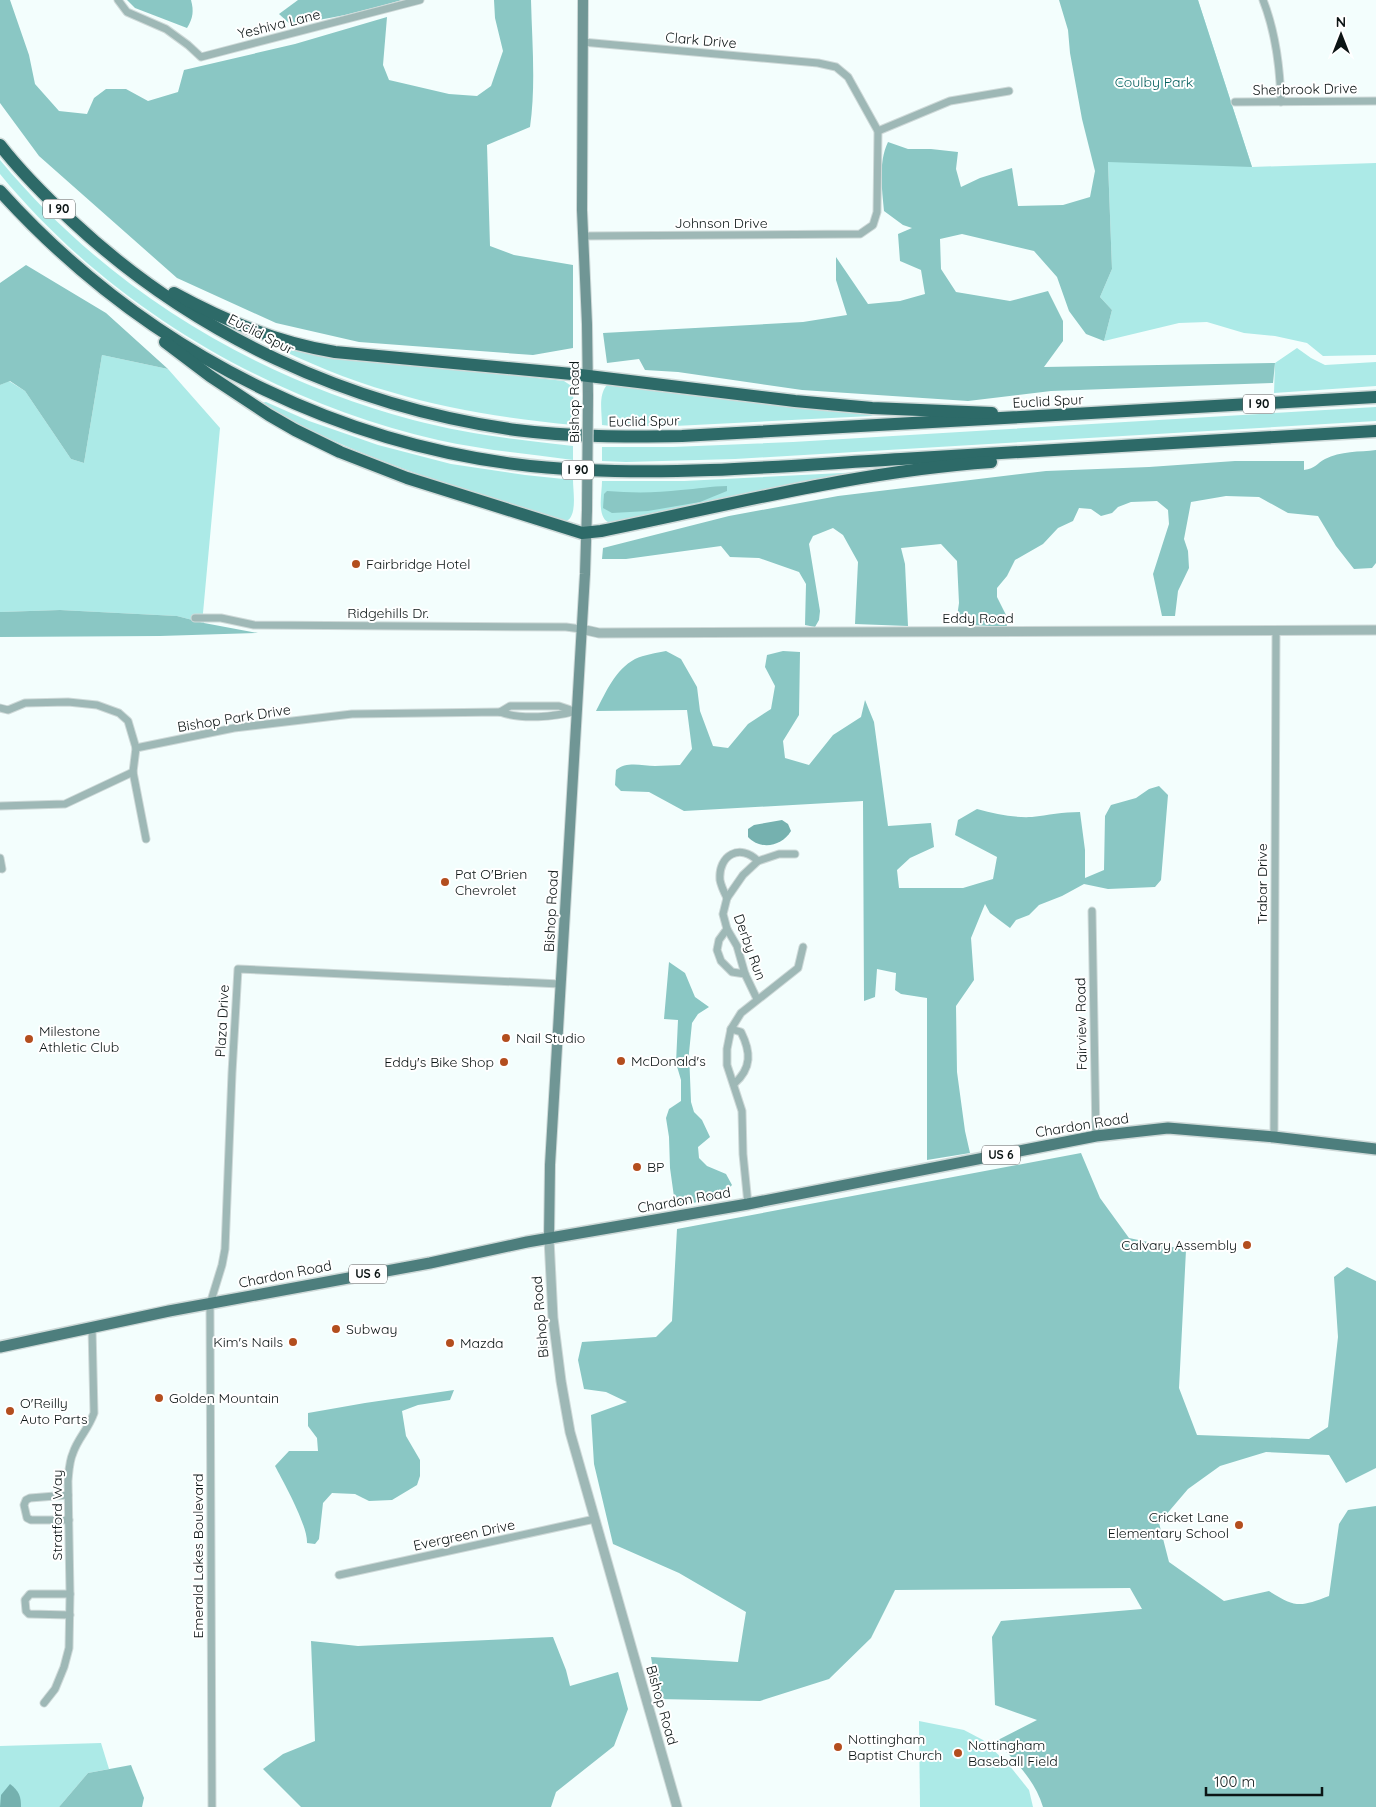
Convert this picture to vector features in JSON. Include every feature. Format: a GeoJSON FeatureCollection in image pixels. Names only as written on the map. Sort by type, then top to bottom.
{"type":"FeatureCollection","features":[{"type":"Feature","properties":{"kind":"highway","name":"Euclid Spur"},"geometry":{"type":"LineString","coordinates":[[0,145],[61,210],[124,266],[194,315],[243,343],[296,368],[348,389],[402,406],[488,425],[571,435],[655,437],[1376,397]]}},
{"type":"Feature","properties":{"kind":"highway","name":"I 90"},"geometry":{"type":"LineString","coordinates":[[0,191],[48,241],[112,296],[182,346],[231,373],[282,398],[389,438],[443,451],[498,461],[583,470],[670,471],[1376,431]]}},
{"type":"Feature","properties":{"kind":"highway"},"geometry":{"type":"LineString","coordinates":[[124,266],[219,316],[266,335],[300,345],[357,354],[588,376],[785,400],[872,408],[973,411],[1037,417]]}},
{"type":"Feature","properties":{"kind":"highway"},"geometry":{"type":"LineString","coordinates":[[112,296],[199,369],[262,411],[308,437],[387,471],[567,529],[587,533],[864,478],[949,466],[1020,460],[1081,449]]}},
{"type":"Feature","properties":{"kind":"main road","name":"Bishop Road"},"geometry":{"type":"LineString","coordinates":[[549,1239],[550,1165],[587,533],[588,324],[582,236],[583,0]]}},
{"type":"Feature","properties":{"kind":"main road","name":"Chardon Road"},"geometry":{"type":"LineString","coordinates":[[0,1348],[92,1327],[210,1304],[549,1239],[748,1204],[1096,1136],[1168,1128],[1274,1137],[1376,1149]]}},
{"type":"Feature","properties":{"kind":"street","name":"Yeshiva Lane"},"geometry":{"type":"LineString","coordinates":[[118,0],[127,12],[166,29],[201,57],[420,0]]}},
{"type":"Feature","properties":{"kind":"street"},"geometry":{"type":"LineString","coordinates":[[1263,0],[1270,18],[1276,46],[1282,102]]}},
{"type":"Feature","properties":{"kind":"street","name":"Clark Drive"},"geometry":{"type":"LineString","coordinates":[[582,42],[818,63],[836,67],[848,77],[878,131]]}},
{"type":"Feature","properties":{"kind":"street"},"geometry":{"type":"LineString","coordinates":[[878,131],[950,101],[1009,90]]}},
{"type":"Feature","properties":{"kind":"street","name":"Sherbrook Drive"},"geometry":{"type":"LineString","coordinates":[[1234,102],[1376,101]]}},
{"type":"Feature","properties":{"kind":"street","name":"Johnson Drive"},"geometry":{"type":"LineString","coordinates":[[582,236],[860,234],[873,225],[877,212],[878,131]]}},
{"type":"Feature","properties":{"kind":"street","name":"Ridgehills Dr."},"geometry":{"type":"LineString","coordinates":[[195,618],[221,618],[254,625],[566,627],[581,629]]}},
{"type":"Feature","properties":{"kind":"street","name":"Eddy Road"},"geometry":{"type":"LineString","coordinates":[[581,629],[600,633],[1376,630]]}},
{"type":"Feature","properties":{"kind":"street","name":"Trabar Drive"},"geometry":{"type":"LineString","coordinates":[[1274,1137],[1276,630]]}},
{"type":"Feature","properties":{"kind":"street"},"geometry":{"type":"LineString","coordinates":[[0,708],[8,710],[25,702],[68,702],[97,705],[119,712],[128,721],[136,748],[133,772],[146,839]]}},
{"type":"Feature","properties":{"kind":"street","name":"Bishop Park Drive"},"geometry":{"type":"LineString","coordinates":[[136,748],[234,728],[352,714],[500,712],[510,706],[559,706],[576,712]]}},
{"type":"Feature","properties":{"kind":"street"},"geometry":{"type":"LineString","coordinates":[[0,806],[65,804],[133,772]]}},
{"type":"Feature","properties":{"kind":"street"},"geometry":{"type":"LineString","coordinates":[[727,898],[720,880],[721,865],[732,854],[742,852],[751,854],[758,861]]}},
{"type":"Feature","properties":{"kind":"street","name":"Derby Run"},"geometry":{"type":"LineString","coordinates":[[758,1000],[745,974],[737,946],[727,929],[723,914],[727,898],[743,875],[758,861],[779,854],[795,854]]}},
{"type":"Feature","properties":{"kind":"street"},"geometry":{"type":"LineString","coordinates":[[0,858],[2,868]]}},
{"type":"Feature","properties":{"kind":"street","name":"Fairview Road"},"geometry":{"type":"LineString","coordinates":[[1092,910],[1096,1136]]}},
{"type":"Feature","properties":{"kind":"street"},"geometry":{"type":"LineString","coordinates":[[727,929],[719,940],[717,950],[721,962],[732,972],[745,974]]}},
{"type":"Feature","properties":{"kind":"street"},"geometry":{"type":"LineString","coordinates":[[748,1204],[743,1154],[742,1111],[727,1065],[727,1049],[731,1029],[740,1014],[798,968],[804,947]]}},
{"type":"Feature","properties":{"kind":"street","name":"Plaza Drive"},"geometry":{"type":"LineString","coordinates":[[210,1304],[225,1249],[231,1087],[238,969],[560,984]]}},
{"type":"Feature","properties":{"kind":"street"},"geometry":{"type":"LineString","coordinates":[[731,1029],[741,1032],[749,1051],[748,1063],[743,1076],[734,1084]]}},
{"type":"Feature","properties":{"kind":"street","name":"Bishop Road"},"geometry":{"type":"LineString","coordinates":[[549,1239],[553,1318],[570,1432],[677,1807]]}},
{"type":"Feature","properties":{"kind":"street","name":"Emerald Lakes Boulevard"},"geometry":{"type":"LineString","coordinates":[[210,1304],[212,1807]]}},
{"type":"Feature","properties":{"kind":"street","name":"Stratford Way"},"geometry":{"type":"LineString","coordinates":[[44,1703],[55,1689],[69,1648],[69,1463],[73,1450],[89,1426],[94,1413],[92,1327]]}},
{"type":"Feature","properties":{"kind":"street"},"geometry":{"type":"LineString","coordinates":[[68,1495],[30,1498],[26,1500],[24,1505],[25,1514],[31,1520],[69,1520]]}},
{"type":"Feature","properties":{"kind":"street","name":"Evergreen Drive"},"geometry":{"type":"LineString","coordinates":[[339,1575],[595,1519]]}},
{"type":"Feature","properties":{"kind":"street"},"geometry":{"type":"LineString","coordinates":[[70,1594],[30,1594],[25,1600],[26,1612],[28,1614],[70,1615]]}},
{"type":"Feature","properties":{"kind":"green space"},"geometry":{"type":"Polygon","coordinates":[[[0,0],[10,0],[29,55],[35,84],[59,111],[87,114],[94,98],[106,89],[126,89],[148,101],[178,92],[184,70],[295,44],[387,17],[383,65],[389,80],[449,94],[477,96],[491,86],[503,51],[495,18],[494,0],[531,0],[533,79],[530,127],[487,145],[490,246],[514,255],[573,265],[573,348],[533,355],[359,342],[276,323],[177,278],[39,156],[0,103],[0,0]]]}},
{"type":"Feature","properties":{"kind":"green space"},"geometry":{"type":"Polygon","coordinates":[[[127,0],[191,0],[192,18],[187,28],[135,8],[127,0]]]}},
{"type":"Feature","properties":{"kind":"green space"},"geometry":{"type":"Polygon","coordinates":[[[298,0],[402,0],[346,15],[290,24],[279,14],[298,0]]]}},
{"type":"Feature","properties":{"kind":"green space","name":"Coulby Park"},"geometry":{"type":"Polygon","coordinates":[[[1059,0],[1198,0],[1252,167],[1108,162],[1112,269],[1100,297],[1112,310],[1104,341],[1086,334],[1069,311],[1057,277],[1034,251],[962,234],[940,239],[941,269],[956,292],[1010,301],[1048,291],[1063,321],[1063,341],[1044,367],[1275,363],[1273,383],[1051,391],[968,401],[802,390],[678,372],[645,370],[639,359],[607,363],[603,333],[803,322],[847,315],[836,280],[836,257],[868,304],[900,301],[925,294],[921,270],[900,261],[898,234],[912,228],[903,225],[884,211],[882,167],[888,142],[908,149],[958,152],[956,169],[961,187],[980,178],[1012,168],[1018,206],[1063,205],[1090,197],[1095,171],[1082,119],[1070,53],[1068,30],[1059,0]]]}},
{"type":"Feature","properties":{"kind":"green space","name":"Coulby Park"},"geometry":{"type":"Polygon","coordinates":[[[1198,0],[1252,167],[1376,163],[1376,355],[1323,356],[1307,343],[1275,336],[1244,333],[1207,322],[1179,323],[1104,341],[1112,310],[1100,297],[1112,269],[1108,162],[1198,0]]]}},
{"type":"Feature","properties":{"kind":"green space"},"geometry":{"type":"Polygon","coordinates":[[[0,160],[41,206],[86,248],[135,287],[186,322],[240,353],[296,380],[354,402],[413,420],[473,433],[573,446],[573,460],[438,440],[376,423],[315,401],[255,374],[198,343],[143,307],[91,266],[43,222],[0,174],[0,160]]]}},
{"type":"Feature","properties":{"kind":"green space"},"geometry":{"type":"Polygon","coordinates":[[[26,265],[106,313],[168,369],[102,355],[84,463],[71,459],[25,391],[10,381],[0,385],[0,283],[26,265]]]}},
{"type":"Feature","properties":{"kind":"green space"},"geometry":{"type":"Polygon","coordinates":[[[265,339],[373,360],[564,381],[573,387],[574,425],[481,413],[413,398],[358,382],[326,370],[264,342],[265,339]]]}},
{"type":"Feature","properties":{"kind":"green space"},"geometry":{"type":"Polygon","coordinates":[[[1297,348],[1325,365],[1376,362],[1376,386],[1274,393],[1275,363],[1297,348]]]}},
{"type":"Feature","properties":{"kind":"green space"},"geometry":{"type":"Polygon","coordinates":[[[102,355],[168,369],[220,428],[203,613],[204,623],[177,616],[60,610],[0,612],[0,385],[9,381],[25,391],[71,459],[84,463],[102,355]]]}},
{"type":"Feature","properties":{"kind":"green space"},"geometry":{"type":"Polygon","coordinates":[[[607,385],[873,412],[873,415],[675,426],[602,425],[601,399],[607,385]]]}},
{"type":"Feature","properties":{"kind":"green space"},"geometry":{"type":"Polygon","coordinates":[[[266,402],[309,421],[378,445],[451,464],[573,480],[574,504],[572,515],[565,522],[391,464],[286,420],[260,403],[266,402]]]}},
{"type":"Feature","properties":{"kind":"green space"},"geometry":{"type":"Polygon","coordinates":[[[1376,407],[1376,421],[735,459],[602,461],[602,447],[673,447],[793,442],[1376,407]]]}},
{"type":"Feature","properties":{"kind":"green space"},"geometry":{"type":"Polygon","coordinates":[[[1376,450],[1376,563],[1372,568],[1354,569],[1336,546],[1318,516],[1288,513],[1259,497],[1226,496],[1191,502],[1184,539],[1188,551],[1189,568],[1178,591],[1175,616],[1162,616],[1153,574],[1169,524],[1168,510],[1157,501],[1131,502],[1118,507],[1112,513],[1101,516],[1091,509],[1079,508],[1073,521],[1058,528],[1043,544],[1015,560],[1007,576],[997,588],[997,597],[1006,615],[1007,627],[956,624],[959,603],[957,561],[941,544],[901,548],[905,564],[908,626],[855,624],[858,562],[843,535],[833,528],[813,536],[809,544],[820,611],[819,620],[815,627],[805,625],[806,584],[799,572],[759,558],[730,557],[721,546],[626,559],[602,559],[603,548],[729,516],[838,496],[1046,471],[1235,461],[1304,461],[1304,470],[1316,466],[1325,459],[1337,454],[1376,450]]]}},
{"type":"Feature","properties":{"kind":"green space"},"geometry":{"type":"Polygon","coordinates":[[[862,472],[610,523],[601,511],[602,481],[684,481],[862,472]]]}},
{"type":"Feature","properties":{"kind":"green space"},"geometry":{"type":"Polygon","coordinates":[[[727,486],[727,491],[700,502],[648,511],[612,513],[603,508],[604,494],[607,491],[653,492],[727,486]]]}},
{"type":"Feature","properties":{"kind":"green space"},"geometry":{"type":"Polygon","coordinates":[[[60,610],[177,616],[258,633],[0,637],[0,612],[60,610]]]}},
{"type":"Feature","properties":{"kind":"green space"},"geometry":{"type":"Polygon","coordinates":[[[666,651],[681,659],[697,687],[700,711],[713,746],[728,748],[748,724],[771,709],[775,686],[765,667],[767,655],[783,651],[800,652],[799,715],[783,741],[785,758],[809,765],[833,735],[861,717],[865,700],[874,722],[888,826],[931,823],[934,847],[910,858],[897,870],[899,888],[963,888],[993,879],[997,857],[955,835],[958,820],[977,809],[1025,817],[1080,812],[1085,850],[1085,878],[1104,870],[1105,816],[1111,805],[1136,798],[1149,789],[1159,786],[1168,795],[1161,880],[1155,887],[1108,889],[1084,884],[1062,896],[1039,905],[1029,915],[1016,920],[1010,928],[990,913],[985,904],[971,938],[974,980],[956,1006],[957,1072],[970,1153],[927,1160],[927,998],[901,994],[895,990],[896,973],[877,969],[875,997],[864,1001],[863,801],[684,811],[649,792],[621,791],[615,785],[616,770],[620,767],[630,765],[680,765],[692,749],[687,710],[596,711],[607,689],[622,669],[642,656],[666,651]]]}},
{"type":"Feature","properties":{"kind":"green space"},"geometry":{"type":"Polygon","coordinates":[[[669,962],[685,973],[695,997],[709,1007],[698,1014],[692,1023],[689,1053],[691,1102],[694,1112],[702,1120],[710,1137],[698,1147],[699,1158],[707,1166],[726,1174],[732,1185],[724,1194],[690,1204],[675,1204],[670,1168],[666,1118],[669,1109],[681,1101],[681,1080],[676,1063],[678,1020],[664,1019],[669,962]]]}},
{"type":"Feature","properties":{"kind":"green space"},"geometry":{"type":"Polygon","coordinates":[[[1081,1153],[1100,1198],[1129,1238],[1186,1250],[1179,1388],[1197,1435],[1309,1439],[1328,1427],[1338,1337],[1334,1277],[1347,1267],[1376,1281],[1376,1468],[1346,1483],[1329,1455],[1266,1452],[1220,1466],[1188,1489],[1159,1523],[1169,1562],[1224,1601],[1269,1591],[1292,1603],[1304,1604],[1329,1596],[1339,1524],[1348,1510],[1376,1506],[1376,1807],[1043,1807],[1030,1780],[996,1741],[1037,1720],[995,1705],[992,1637],[1001,1621],[1142,1609],[1130,1588],[895,1590],[871,1638],[829,1679],[760,1701],[658,1699],[651,1657],[738,1662],[746,1612],[679,1573],[613,1544],[594,1464],[591,1415],[627,1402],[606,1392],[584,1389],[578,1360],[582,1342],[656,1337],[672,1321],[677,1229],[1081,1153]]]}},
{"type":"Feature","properties":{"kind":"green space"},"geometry":{"type":"Polygon","coordinates":[[[454,1390],[450,1400],[418,1405],[402,1411],[406,1436],[420,1460],[420,1476],[417,1485],[392,1500],[369,1501],[355,1494],[332,1493],[323,1503],[319,1539],[315,1544],[307,1543],[300,1516],[275,1466],[289,1451],[318,1451],[317,1438],[308,1426],[308,1413],[454,1390]]]}},
{"type":"Feature","properties":{"kind":"green space"},"geometry":{"type":"Polygon","coordinates":[[[553,1637],[570,1686],[618,1672],[628,1709],[614,1746],[556,1792],[551,1807],[301,1807],[263,1769],[283,1754],[315,1741],[311,1641],[358,1646],[553,1637]]]}},
{"type":"Feature","properties":{"kind":"green space","name":"Nottingham Baseball Field"},"geometry":{"type":"Polygon","coordinates":[[[919,1721],[964,1730],[983,1740],[1009,1765],[1029,1790],[1033,1807],[920,1807],[919,1721]]]}},
{"type":"Feature","properties":{"kind":"green space"},"geometry":{"type":"Polygon","coordinates":[[[101,1743],[109,1769],[88,1773],[59,1807],[0,1807],[0,1746],[101,1743]]]}},
{"type":"Feature","properties":{"kind":"green space"},"geometry":{"type":"Polygon","coordinates":[[[131,1765],[144,1798],[142,1807],[59,1807],[88,1773],[131,1765]]]}},
{"type":"Feature","properties":{"kind":"shaded area"},"geometry":{"type":"Polygon","coordinates":[[[782,820],[788,824],[791,831],[777,843],[771,845],[759,844],[748,837],[748,829],[754,825],[782,820]]]}},
{"type":"Feature","properties":{"kind":"shaded area"},"geometry":{"type":"Polygon","coordinates":[[[10,1784],[19,1794],[21,1807],[0,1807],[1,1795],[10,1784]]]}},
{"type":"Feature","properties":{"kind":"place","name":"Fairbridge Hotel"},"geometry":{"type":"Point","coordinates":[356,564]}},
{"type":"Feature","properties":{"kind":"place","name":"Pat O'Brien Chevrolet"},"geometry":{"type":"Point","coordinates":[445,882]}},
{"type":"Feature","properties":{"kind":"place","name":"Nail Studio"},"geometry":{"type":"Point","coordinates":[506,1038]}},
{"type":"Feature","properties":{"kind":"place","name":"Milestone Athletic Club"},"geometry":{"type":"Point","coordinates":[29,1039]}},
{"type":"Feature","properties":{"kind":"place","name":"McDonald's"},"geometry":{"type":"Point","coordinates":[621,1061]}},
{"type":"Feature","properties":{"kind":"place","name":"Eddy's Bike Shop"},"geometry":{"type":"Point","coordinates":[504,1062]}},
{"type":"Feature","properties":{"kind":"place","name":"BP"},"geometry":{"type":"Point","coordinates":[637,1167]}},
{"type":"Feature","properties":{"kind":"place","name":"Calvary Assembly"},"geometry":{"type":"Point","coordinates":[1247,1245]}},
{"type":"Feature","properties":{"kind":"place","name":"Subway"},"geometry":{"type":"Point","coordinates":[336,1329]}},
{"type":"Feature","properties":{"kind":"place","name":"Kim's Nails"},"geometry":{"type":"Point","coordinates":[293,1342]}},
{"type":"Feature","properties":{"kind":"place","name":"Mazda"},"geometry":{"type":"Point","coordinates":[450,1343]}},
{"type":"Feature","properties":{"kind":"place","name":"Golden Mountain"},"geometry":{"type":"Point","coordinates":[159,1398]}},
{"type":"Feature","properties":{"kind":"place","name":"O'Reilly Auto Parts"},"geometry":{"type":"Point","coordinates":[10,1411]}},
{"type":"Feature","properties":{"kind":"place","name":"Cricket Lane Elementary School"},"geometry":{"type":"Point","coordinates":[1239,1525]}},
{"type":"Feature","properties":{"kind":"place","name":"Nottingham Baptist Church"},"geometry":{"type":"Point","coordinates":[838,1747]}},
{"type":"Feature","properties":{"kind":"place","name":"Nottingham Baseball Field"},"geometry":{"type":"Point","coordinates":[958,1753]}}]}
